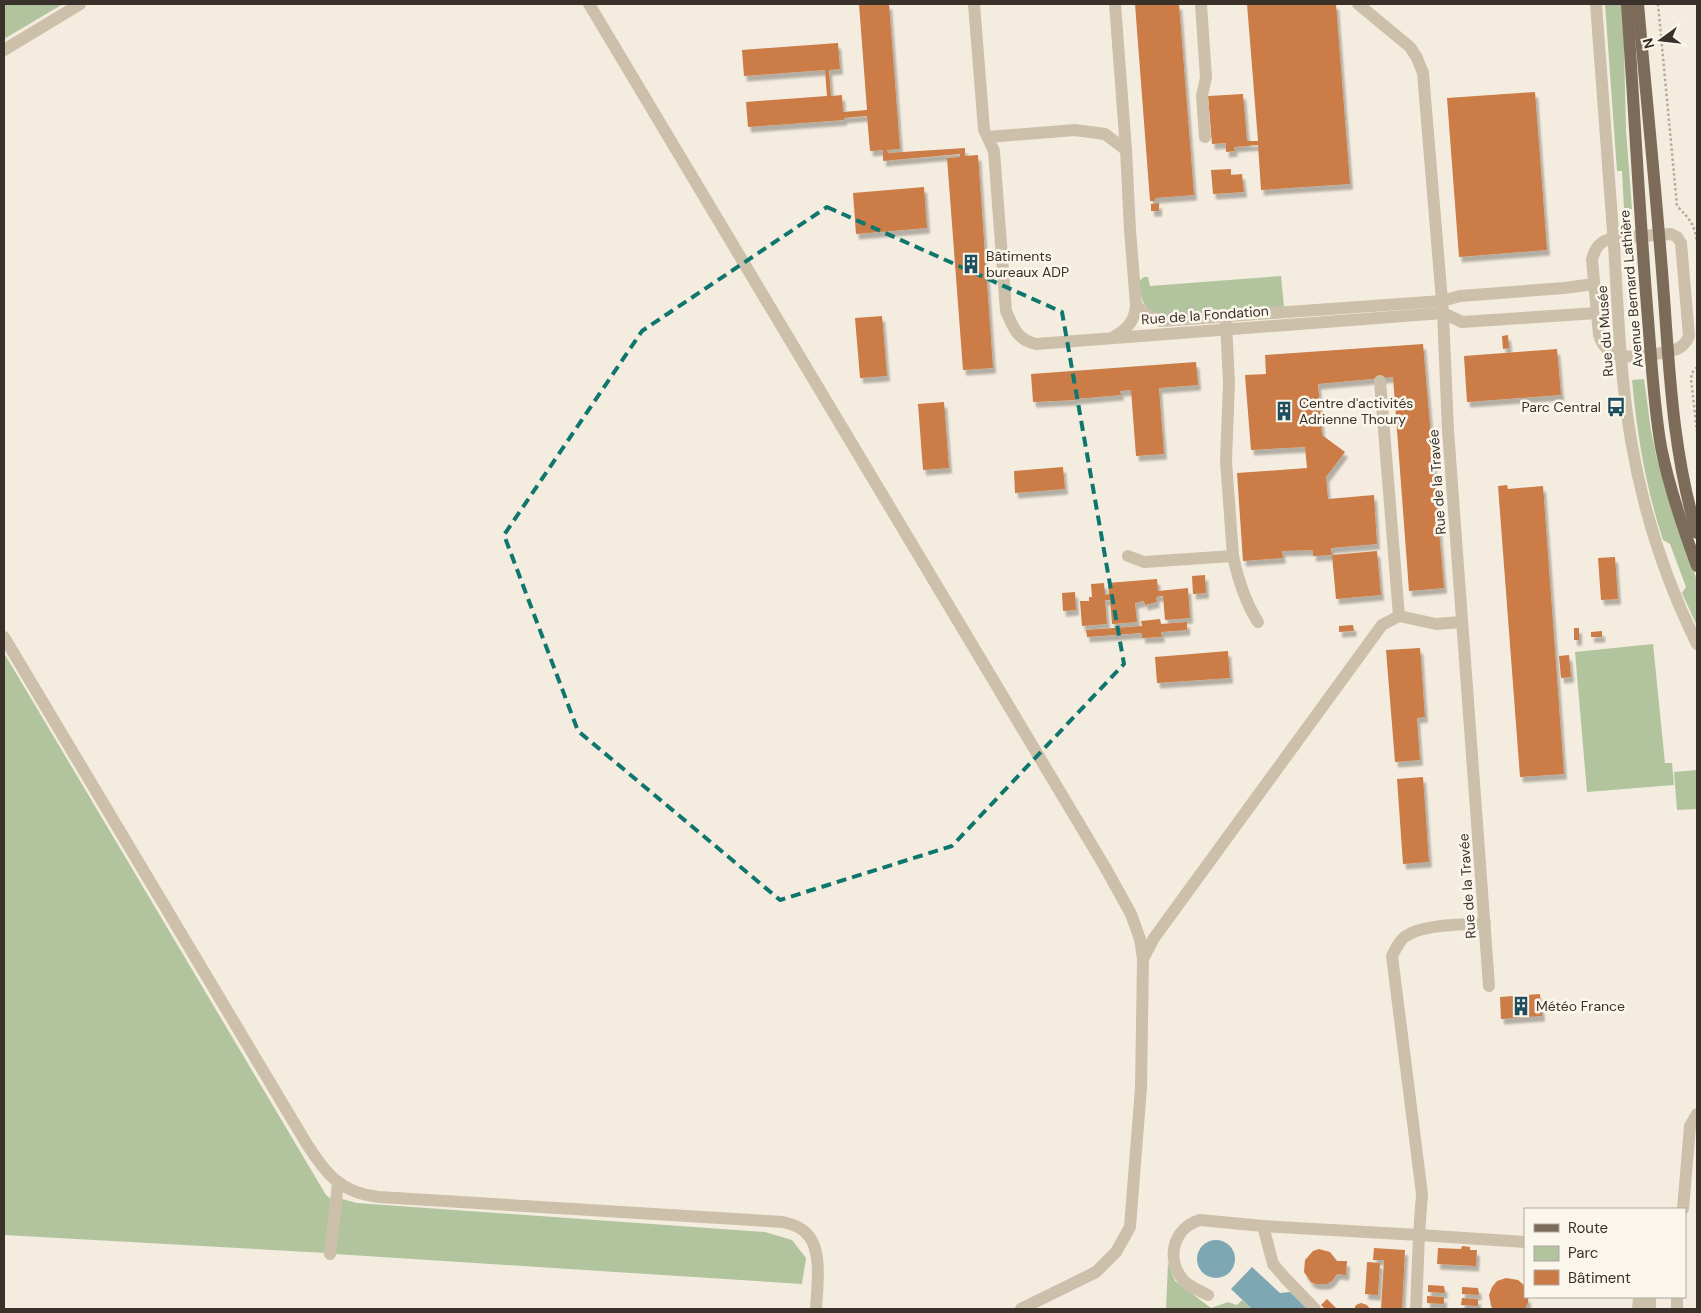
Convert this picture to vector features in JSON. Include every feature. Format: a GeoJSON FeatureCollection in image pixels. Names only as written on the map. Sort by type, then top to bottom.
{"type":"FeatureCollection","features":[{"type":"Feature","properties":{"kind":"main road","name":"Avenue Bernard Lathière"},"geometry":{"type":"LineString","coordinates":[[1627,4],[1641,235],[1661,447],[1682,526],[1697,566]]}},
{"type":"Feature","properties":{"kind":"main road"},"geometry":{"type":"LineString","coordinates":[[1638,4],[1674,418],[1682,466],[1697,533]]}},
{"type":"Feature","properties":{"kind":"street"},"geometry":{"type":"LineString","coordinates":[[4,50],[80,4]]}},
{"type":"Feature","properties":{"kind":"street"},"geometry":{"type":"LineString","coordinates":[[589,4],[1105,867],[1131,914],[1140,940],[1143,959],[1141,1088],[1130,1227],[1116,1252],[1096,1272],[1021,1309]]}},
{"type":"Feature","properties":{"kind":"street","name":"Rue de la Fondation"},"geometry":{"type":"LineString","coordinates":[[974,4],[984,130],[994,151],[1006,311],[1014,331],[1028,342],[1036,344],[1112,337],[1226,322],[1442,307],[1460,296],[1594,284]]}},
{"type":"Feature","properties":{"kind":"street","name":"Rue de la Fondation"},"geometry":{"type":"LineString","coordinates":[[1115,4],[1136,305],[1144,313],[1161,321],[1226,322]]}},
{"type":"Feature","properties":{"kind":"street"},"geometry":{"type":"LineString","coordinates":[[1201,4],[1206,78],[1202,95],[1204,137]]}},
{"type":"Feature","properties":{"kind":"street","name":"Rue de la Travée"},"geometry":{"type":"LineString","coordinates":[[1358,4],[1410,48],[1423,72],[1442,307],[1448,430],[1489,986]]}},
{"type":"Feature","properties":{"kind":"street","name":"Rue du Musée"},"geometry":{"type":"LineString","coordinates":[[1596,4],[1622,356],[1631,440],[1647,514],[1666,573],[1697,644]]}},
{"type":"Feature","properties":{"kind":"street"},"geometry":{"type":"LineString","coordinates":[[988,138],[1075,130],[1105,134],[1126,150]]}},
{"type":"Feature","properties":{"kind":"street"},"geometry":{"type":"LineString","coordinates":[[1671,234],[1682,243],[1693,332],[1680,348],[1668,352],[1622,356],[1608,350],[1602,344],[1599,335],[1592,260],[1594,251],[1604,240],[1641,235],[1671,234]]}},
{"type":"Feature","properties":{"kind":"street"},"geometry":{"type":"LineString","coordinates":[[1684,271],[1697,269]]}},
{"type":"Feature","properties":{"kind":"street"},"geometry":{"type":"LineString","coordinates":[[1112,337],[1122,333],[1130,326],[1134,319],[1136,305]]}},
{"type":"Feature","properties":{"kind":"street","name":"Rue de la Fondation"},"geometry":{"type":"LineString","coordinates":[[1442,307],[1462,322],[1597,313]]}},
{"type":"Feature","properties":{"kind":"street"},"geometry":{"type":"LineString","coordinates":[[1226,322],[1229,383],[1226,461],[1233,556],[1236,572],[1248,606],[1258,622]]}},
{"type":"Feature","properties":{"kind":"street"},"geometry":{"type":"LineString","coordinates":[[1380,382],[1398,616]]}},
{"type":"Feature","properties":{"kind":"street"},"geometry":{"type":"LineString","coordinates":[[1128,556],[1144,562],[1233,556]]}},
{"type":"Feature","properties":{"kind":"street"},"geometry":{"type":"LineString","coordinates":[[1143,959],[1154,938],[1382,625],[1398,616],[1436,624],[1462,622]]}},
{"type":"Feature","properties":{"kind":"street"},"geometry":{"type":"LineString","coordinates":[[4,637],[316,1159],[338,1183],[356,1193],[379,1197],[783,1222],[802,1229],[808,1234],[813,1243],[818,1273],[816,1309]]}},
{"type":"Feature","properties":{"kind":"street"},"geometry":{"type":"LineString","coordinates":[[1416,1309],[1422,1194],[1392,956],[1405,936],[1420,930],[1485,923]]}},
{"type":"Feature","properties":{"kind":"street"},"geometry":{"type":"LineString","coordinates":[[1683,1208],[1690,1126],[1697,1114]]}},
{"type":"Feature","properties":{"kind":"street"},"geometry":{"type":"LineString","coordinates":[[330,1254],[338,1183]]}},
{"type":"Feature","properties":{"kind":"street"},"geometry":{"type":"LineString","coordinates":[[1208,1295],[1184,1281],[1176,1265],[1174,1254],[1175,1244],[1182,1230],[1190,1223],[1200,1220],[1263,1226],[1524,1242]]}},
{"type":"Feature","properties":{"kind":"street"},"geometry":{"type":"LineString","coordinates":[[1263,1226],[1273,1264],[1315,1309]]}},
{"type":"Feature","properties":{"kind":"path"},"geometry":{"type":"LineString","coordinates":[[1658,4],[1677,206],[1695,227],[1697,243]]}},
{"type":"Feature","properties":{"kind":"path"},"geometry":{"type":"LineString","coordinates":[[1697,367],[1692,373],[1691,379],[1697,431]]}},
{"type":"Feature","properties":{"kind":"highlighted area"},"geometry":{"type":"Polygon","coordinates":[[[827,207],[1062,312],[1124,664],[952,846],[780,900],[578,731],[504,535],[642,331],[827,207]]]}},
{"type":"Feature","properties":{"kind":"green space"},"geometry":{"type":"Polygon","coordinates":[[[4,4],[63,4],[4,39],[4,4]]]}},
{"type":"Feature","properties":{"kind":"green space"},"geometry":{"type":"Polygon","coordinates":[[[1605,4],[1623,4],[1626,130],[1632,209],[1624,209],[1622,171],[1617,171],[1605,4]]]}},
{"type":"Feature","properties":{"kind":"green space"},"geometry":{"type":"Polygon","coordinates":[[[1281,276],[1284,307],[1167,316],[1148,309],[1141,295],[1139,281],[1144,277],[1148,277],[1150,286],[1281,276]]]}},
{"type":"Feature","properties":{"kind":"green space"},"geometry":{"type":"Polygon","coordinates":[[[1644,379],[1657,459],[1697,581],[1697,626],[1682,593],[1686,587],[1670,544],[1663,540],[1647,481],[1632,380],[1644,379]]]}},
{"type":"Feature","properties":{"kind":"green space"},"geometry":{"type":"Polygon","coordinates":[[[1653,644],[1665,763],[1672,763],[1674,785],[1587,792],[1575,652],[1653,644]]]}},
{"type":"Feature","properties":{"kind":"green space"},"geometry":{"type":"Polygon","coordinates":[[[4,653],[326,1195],[331,1199],[326,1253],[4,1235],[4,653]]]}},
{"type":"Feature","properties":{"kind":"green space"},"geometry":{"type":"Polygon","coordinates":[[[1697,770],[1697,809],[1677,810],[1674,772],[1697,770]]]}},
{"type":"Feature","properties":{"kind":"green space"},"geometry":{"type":"Polygon","coordinates":[[[342,1199],[357,1203],[765,1232],[792,1240],[806,1258],[802,1284],[335,1254],[342,1199]]]}},
{"type":"Feature","properties":{"kind":"green space"},"geometry":{"type":"Polygon","coordinates":[[[1168,1263],[1175,1281],[1211,1308],[1228,1302],[1237,1305],[1242,1300],[1252,1309],[1166,1309],[1168,1263]]]}},
{"type":"Feature","properties":{"kind":"water"},"geometry":{"type":"Polygon","coordinates":[[[1216,1240],[1230,1245],[1235,1259],[1230,1273],[1216,1278],[1202,1273],[1197,1259],[1202,1245],[1216,1240]]]}},
{"type":"Feature","properties":{"kind":"water"},"geometry":{"type":"Polygon","coordinates":[[[1252,1267],[1280,1293],[1290,1292],[1308,1309],[1252,1309],[1231,1289],[1252,1267]]]}},
{"type":"Feature","properties":{"kind":"building","name":"Bâtiments bureaux ADP"},"geometry":{"type":"Polygon","coordinates":[[[859,4],[889,4],[900,149],[887,150],[888,153],[965,148],[965,156],[978,155],[993,368],[963,370],[947,158],[960,157],[960,154],[883,161],[883,150],[870,151],[867,116],[844,118],[844,120],[748,127],[746,102],[827,96],[825,70],[744,76],[742,50],[838,43],[840,69],[829,70],[831,96],[842,95],[843,112],[867,110],[859,4]]]}},
{"type":"Feature","properties":{"kind":"building"},"geometry":{"type":"Polygon","coordinates":[[[1135,4],[1179,4],[1194,195],[1155,198],[1155,201],[1150,201],[1135,4]]]}},
{"type":"Feature","properties":{"kind":"building"},"geometry":{"type":"Polygon","coordinates":[[[1247,4],[1336,4],[1350,184],[1261,190],[1258,145],[1234,147],[1235,151],[1226,152],[1226,143],[1212,144],[1208,96],[1243,94],[1247,141],[1258,141],[1247,4]]]}},
{"type":"Feature","properties":{"kind":"building"},"geometry":{"type":"Polygon","coordinates":[[[1535,92],[1547,250],[1459,257],[1447,98],[1535,92]]]}},
{"type":"Feature","properties":{"kind":"building"},"geometry":{"type":"Polygon","coordinates":[[[1231,169],[1231,175],[1242,174],[1244,192],[1213,194],[1211,170],[1231,169]]]}},
{"type":"Feature","properties":{"kind":"building"},"geometry":{"type":"Polygon","coordinates":[[[924,187],[927,228],[856,234],[853,193],[924,187]]]}},
{"type":"Feature","properties":{"kind":"building"},"geometry":{"type":"Polygon","coordinates":[[[1159,203],[1159,211],[1151,211],[1151,204],[1159,203]]]}},
{"type":"Feature","properties":{"kind":"building"},"geometry":{"type":"Polygon","coordinates":[[[882,316],[887,376],[860,378],[855,318],[882,316]]]}},
{"type":"Feature","properties":{"kind":"building"},"geometry":{"type":"Polygon","coordinates":[[[1508,335],[1509,348],[1503,349],[1502,336],[1508,335]]]}},
{"type":"Feature","properties":{"kind":"building"},"geometry":{"type":"Polygon","coordinates":[[[1423,344],[1444,588],[1409,591],[1393,377],[1318,384],[1322,435],[1345,452],[1326,477],[1328,499],[1374,495],[1377,544],[1331,548],[1332,555],[1313,556],[1313,550],[1282,551],[1283,558],[1243,561],[1237,473],[1307,468],[1305,447],[1251,450],[1245,375],[1266,374],[1265,355],[1423,344]]]}},
{"type":"Feature","properties":{"kind":"building"},"geometry":{"type":"Polygon","coordinates":[[[1557,349],[1561,395],[1467,402],[1464,356],[1557,349]]]}},
{"type":"Feature","properties":{"kind":"building"},"geometry":{"type":"Polygon","coordinates":[[[1196,362],[1198,385],[1159,388],[1164,454],[1136,456],[1131,390],[1120,391],[1121,395],[1033,402],[1031,374],[1196,362]]]}},
{"type":"Feature","properties":{"kind":"building"},"geometry":{"type":"Polygon","coordinates":[[[944,402],[949,468],[923,470],[918,404],[944,402]]]}},
{"type":"Feature","properties":{"kind":"building"},"geometry":{"type":"Polygon","coordinates":[[[1063,467],[1065,489],[1015,493],[1014,471],[1063,467]]]}},
{"type":"Feature","properties":{"kind":"building"},"geometry":{"type":"Polygon","coordinates":[[[1507,485],[1508,489],[1543,486],[1564,774],[1520,777],[1498,486],[1507,485]]]}},
{"type":"Feature","properties":{"kind":"building"},"geometry":{"type":"Polygon","coordinates":[[[1377,551],[1381,595],[1336,599],[1332,555],[1377,551]]]}},
{"type":"Feature","properties":{"kind":"building"},"geometry":{"type":"Polygon","coordinates":[[[1615,557],[1618,599],[1601,600],[1598,558],[1615,557]]]}},
{"type":"Feature","properties":{"kind":"building"},"geometry":{"type":"Polygon","coordinates":[[[1205,575],[1206,593],[1193,594],[1192,576],[1205,575]]]}},
{"type":"Feature","properties":{"kind":"building"},"geometry":{"type":"Polygon","coordinates":[[[1157,579],[1158,591],[1188,588],[1190,618],[1165,620],[1163,596],[1158,596],[1156,598],[1157,602],[1145,605],[1144,601],[1135,603],[1137,622],[1112,624],[1110,600],[1105,600],[1107,624],[1082,626],[1080,601],[1089,601],[1089,597],[1092,597],[1091,584],[1104,583],[1105,595],[1109,594],[1108,583],[1157,579]]]}},
{"type":"Feature","properties":{"kind":"building"},"geometry":{"type":"Polygon","coordinates":[[[1075,592],[1076,610],[1063,611],[1062,593],[1075,592]]]}},
{"type":"Feature","properties":{"kind":"building"},"geometry":{"type":"Polygon","coordinates":[[[1160,619],[1161,624],[1187,622],[1187,630],[1161,632],[1162,637],[1142,638],[1142,633],[1087,637],[1086,630],[1142,626],[1141,621],[1160,619]]]}},
{"type":"Feature","properties":{"kind":"building"},"geometry":{"type":"Polygon","coordinates":[[[1353,625],[1354,631],[1339,632],[1339,626],[1353,625]]]}},
{"type":"Feature","properties":{"kind":"building"},"geometry":{"type":"Polygon","coordinates":[[[1574,628],[1579,628],[1579,640],[1574,640],[1574,628]]]}},
{"type":"Feature","properties":{"kind":"building"},"geometry":{"type":"Polygon","coordinates":[[[1602,631],[1602,637],[1591,637],[1591,632],[1602,631]]]}},
{"type":"Feature","properties":{"kind":"building"},"geometry":{"type":"Polygon","coordinates":[[[1420,648],[1425,717],[1417,718],[1420,760],[1395,762],[1386,650],[1420,648]]]}},
{"type":"Feature","properties":{"kind":"building"},"geometry":{"type":"Polygon","coordinates":[[[1228,651],[1230,678],[1157,683],[1155,657],[1228,651]]]}},
{"type":"Feature","properties":{"kind":"building"},"geometry":{"type":"Polygon","coordinates":[[[1569,655],[1571,677],[1561,678],[1559,656],[1569,655]]]}},
{"type":"Feature","properties":{"kind":"building"},"geometry":{"type":"Polygon","coordinates":[[[1423,777],[1429,862],[1403,864],[1397,779],[1423,777]]]}},
{"type":"Feature","properties":{"kind":"building","name":"Météo France"},"geometry":{"type":"Polygon","coordinates":[[[1540,994],[1542,1016],[1501,1019],[1500,997],[1540,994]]]}},
{"type":"Feature","properties":{"kind":"building"},"geometry":{"type":"Polygon","coordinates":[[[1462,1246],[1470,1247],[1470,1250],[1477,1250],[1476,1266],[1437,1264],[1438,1248],[1461,1249],[1462,1246]]]}},
{"type":"Feature","properties":{"kind":"building"},"geometry":{"type":"Polygon","coordinates":[[[1374,1248],[1405,1250],[1402,1309],[1381,1309],[1384,1260],[1373,1260],[1374,1248]]]}},
{"type":"Feature","properties":{"kind":"building"},"geometry":{"type":"Polygon","coordinates":[[[1319,1249],[1330,1252],[1337,1261],[1347,1261],[1346,1275],[1337,1274],[1327,1284],[1311,1282],[1304,1272],[1305,1260],[1313,1251],[1319,1249]]]}},
{"type":"Feature","properties":{"kind":"building"},"geometry":{"type":"Polygon","coordinates":[[[1367,1262],[1380,1263],[1378,1295],[1365,1294],[1367,1262]]]}},
{"type":"Feature","properties":{"kind":"building"},"geometry":{"type":"Polygon","coordinates":[[[1506,1278],[1518,1280],[1524,1285],[1524,1298],[1528,1298],[1525,1309],[1493,1309],[1489,1295],[1497,1281],[1506,1278]]]}},
{"type":"Feature","properties":{"kind":"building"},"geometry":{"type":"Polygon","coordinates":[[[1428,1285],[1444,1286],[1445,1292],[1428,1292],[1428,1285]]]}},
{"type":"Feature","properties":{"kind":"building"},"geometry":{"type":"Polygon","coordinates":[[[1462,1287],[1478,1288],[1479,1294],[1462,1294],[1462,1287]]]}},
{"type":"Feature","properties":{"kind":"building"},"geometry":{"type":"Polygon","coordinates":[[[1427,1296],[1444,1297],[1444,1303],[1427,1303],[1427,1296]]]}},
{"type":"Feature","properties":{"kind":"building"},"geometry":{"type":"Polygon","coordinates":[[[1462,1298],[1478,1299],[1478,1305],[1461,1305],[1462,1298]]]}},
{"type":"Feature","properties":{"kind":"building"},"geometry":{"type":"Polygon","coordinates":[[[1327,1299],[1335,1309],[1325,1309],[1321,1305],[1327,1299]]]}},
{"type":"Feature","properties":{"kind":"building"},"geometry":{"type":"Polygon","coordinates":[[[1361,1303],[1367,1305],[1370,1309],[1354,1309],[1356,1305],[1361,1303]]]}},
{"type":"Feature","properties":{"kind":"place","name":"Bâtiments bureaux ADP"},"geometry":{"type":"Point","coordinates":[971,264]}},
{"type":"Feature","properties":{"kind":"place","name":"Parc Central"},"geometry":{"type":"Point","coordinates":[1616,407]}},
{"type":"Feature","properties":{"kind":"place","name":"Centre d'activités Adrienne Thoury"},"geometry":{"type":"Point","coordinates":[1284,411]}},
{"type":"Feature","properties":{"kind":"place","name":"Météo France"},"geometry":{"type":"Point","coordinates":[1521,1006]}}]}
